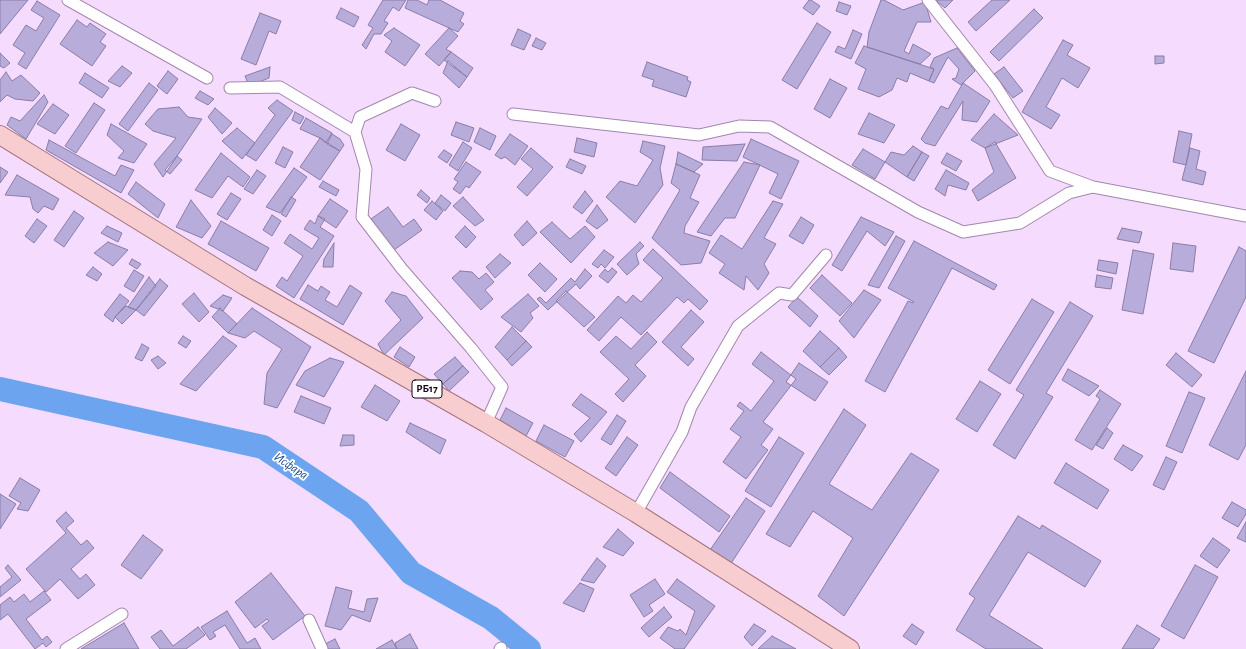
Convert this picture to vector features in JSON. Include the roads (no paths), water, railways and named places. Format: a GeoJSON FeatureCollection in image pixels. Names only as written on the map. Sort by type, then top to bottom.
{"type":"FeatureCollection","features":[{"type":"Feature","properties":{"kind":"main road","name":"РБ17"},"geometry":{"type":"LineString","coordinates":[[0,135],[245,286],[486,423],[636,513],[850,649]]}},
{"type":"Feature","properties":{"kind":"street"},"geometry":{"type":"LineString","coordinates":[[68,0],[207,78]]}},
{"type":"Feature","properties":{"kind":"street"},"geometry":{"type":"LineString","coordinates":[[928,0],[995,85],[1050,171],[1093,188],[1246,216]]}},
{"type":"Feature","properties":{"kind":"street"},"geometry":{"type":"LineString","coordinates":[[230,88],[280,87],[355,132]]}},
{"type":"Feature","properties":{"kind":"street"},"geometry":{"type":"LineString","coordinates":[[435,101],[412,93],[360,117],[355,132],[366,169],[362,217],[402,269],[502,386],[486,423]]}},
{"type":"Feature","properties":{"kind":"street"},"geometry":{"type":"LineString","coordinates":[[512,114],[698,135],[739,126],[770,127],[918,212],[963,232],[1020,223],[1069,193],[1093,188]]}},
{"type":"Feature","properties":{"kind":"street"},"geometry":{"type":"LineString","coordinates":[[636,513],[682,432],[691,407],[738,326],[779,293],[792,295],[826,255]]}},
{"type":"Feature","properties":{"kind":"street"},"geometry":{"type":"LineString","coordinates":[[66,649],[122,614]]}},
{"type":"Feature","properties":{"kind":"street"},"geometry":{"type":"LineString","coordinates":[[309,620],[322,649]]}},
{"type":"Feature","properties":{"kind":"waterway","name":"Исфара"},"geometry":{"type":"LineString","coordinates":[[0,389],[263,447],[359,511],[411,573],[491,618],[529,649]]}}]}
